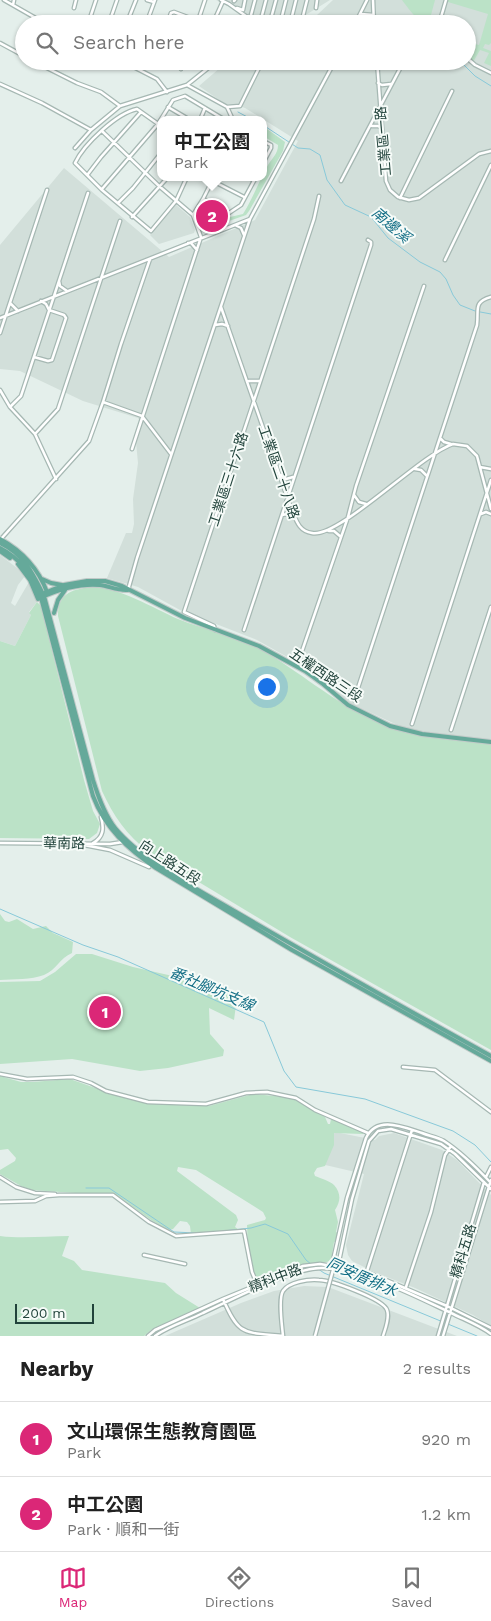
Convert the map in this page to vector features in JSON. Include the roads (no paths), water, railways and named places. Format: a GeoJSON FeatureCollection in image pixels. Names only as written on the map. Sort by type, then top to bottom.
{"type":"FeatureCollection","features":[{"type":"Feature","properties":{"kind":"main road","name":"向上路五段"},"geometry":{"type":"LineString","coordinates":[[0,540],[25,557],[42,579],[42,595],[93,796],[105,820],[122,842],[134,854],[156,868],[292,950],[491,1061]]}},
{"type":"Feature","properties":{"kind":"main road","name":"向上路五段"},"geometry":{"type":"LineString","coordinates":[[0,540],[23,559],[37,579],[92,780],[100,803],[114,827],[128,841],[158,864],[214,899],[293,946],[491,1056]]}},
{"type":"Feature","properties":{"kind":"main road","name":"向上路五段"},"geometry":{"type":"LineString","coordinates":[[0,549],[14,560],[42,595]]}},
{"type":"Feature","properties":{"kind":"main road"},"geometry":{"type":"LineString","coordinates":[[42,579],[65,587],[54,612]]}},
{"type":"Feature","properties":{"kind":"main road","name":"五權西路三段"},"geometry":{"type":"LineString","coordinates":[[42,595],[87,581],[98,580],[122,586],[185,618],[250,641],[323,684],[348,705],[390,726],[422,734],[491,742]]}},
{"type":"Feature","properties":{"kind":"street"},"geometry":{"type":"LineString","coordinates":[[4,0],[30,15]]}},
{"type":"Feature","properties":{"kind":"street"},"geometry":{"type":"LineString","coordinates":[[12,5],[14,0]]}},
{"type":"Feature","properties":{"kind":"street"},"geometry":{"type":"LineString","coordinates":[[74,8],[76,0]]}},
{"type":"Feature","properties":{"kind":"street"},"geometry":{"type":"LineString","coordinates":[[91,15],[96,0]]}},
{"type":"Feature","properties":{"kind":"street"},"geometry":{"type":"LineString","coordinates":[[112,15],[117,0]]}},
{"type":"Feature","properties":{"kind":"street"},"geometry":{"type":"LineString","coordinates":[[130,15],[136,0]]}},
{"type":"Feature","properties":{"kind":"street"},"geometry":{"type":"LineString","coordinates":[[146,0],[155,1],[150,15]]}},
{"type":"Feature","properties":{"kind":"street"},"geometry":{"type":"LineString","coordinates":[[201,15],[206,0]]}},
{"type":"Feature","properties":{"kind":"street"},"geometry":{"type":"LineString","coordinates":[[234,8],[243,10],[245,0]]}},
{"type":"Feature","properties":{"kind":"street"},"geometry":{"type":"LineString","coordinates":[[252,15],[255,0]]}},
{"type":"Feature","properties":{"kind":"street"},"geometry":{"type":"LineString","coordinates":[[262,15],[266,0]]}},
{"type":"Feature","properties":{"kind":"street"},"geometry":{"type":"LineString","coordinates":[[272,15],[276,0]]}},
{"type":"Feature","properties":{"kind":"street"},"geometry":{"type":"LineString","coordinates":[[282,15],[286,0]]}},
{"type":"Feature","properties":{"kind":"street"},"geometry":{"type":"LineString","coordinates":[[294,15],[296,0]]}},
{"type":"Feature","properties":{"kind":"street"},"geometry":{"type":"LineString","coordinates":[[303,15],[307,0]]}},
{"type":"Feature","properties":{"kind":"street"},"geometry":{"type":"LineString","coordinates":[[316,8],[317,0]]}},
{"type":"Feature","properties":{"kind":"street"},"geometry":{"type":"LineString","coordinates":[[367,0],[360,14],[374,15],[373,0]]}},
{"type":"Feature","properties":{"kind":"street"},"geometry":{"type":"LineString","coordinates":[[442,15],[446,0]]}},
{"type":"Feature","properties":{"kind":"street"},"geometry":{"type":"LineString","coordinates":[[216,15],[222,1],[244,15]]}},
{"type":"Feature","properties":{"kind":"street"},"geometry":{"type":"LineString","coordinates":[[0,43],[15,51]]}},
{"type":"Feature","properties":{"kind":"street"},"geometry":{"type":"LineString","coordinates":[[476,66],[491,73]]}},
{"type":"Feature","properties":{"kind":"street"},"geometry":{"type":"LineString","coordinates":[[50,70],[101,92],[120,106]]}},
{"type":"Feature","properties":{"kind":"street"},"geometry":{"type":"LineString","coordinates":[[140,70],[157,79],[167,92]]}},
{"type":"Feature","properties":{"kind":"street"},"geometry":{"type":"LineString","coordinates":[[75,148],[91,130],[120,106],[187,86],[206,70]]}},
{"type":"Feature","properties":{"kind":"street"},"geometry":{"type":"LineString","coordinates":[[187,86],[227,107],[240,106],[258,70]]}},
{"type":"Feature","properties":{"kind":"street"},"geometry":{"type":"LineString","coordinates":[[128,590],[250,219],[330,70]]}},
{"type":"Feature","properties":{"kind":"street","name":"工業區一路"},"geometry":{"type":"LineString","coordinates":[[377,70],[388,186],[392,193],[400,198]]}},
{"type":"Feature","properties":{"kind":"street"},"geometry":{"type":"LineString","coordinates":[[341,181],[399,70]]}},
{"type":"Feature","properties":{"kind":"street"},"geometry":{"type":"LineString","coordinates":[[378,83],[392,84]]}},
{"type":"Feature","properties":{"kind":"street"},"geometry":{"type":"LineString","coordinates":[[0,84],[42,103],[91,130]]}},
{"type":"Feature","properties":{"kind":"street"},"geometry":{"type":"LineString","coordinates":[[452,91],[400,198],[409,200],[419,198],[479,154],[491,151]]}},
{"type":"Feature","properties":{"kind":"street"},"geometry":{"type":"LineString","coordinates":[[164,116],[173,100],[185,96],[218,116]]}},
{"type":"Feature","properties":{"kind":"street"},"geometry":{"type":"LineString","coordinates":[[227,107],[232,116]]}},
{"type":"Feature","properties":{"kind":"street"},"geometry":{"type":"LineString","coordinates":[[168,108],[183,116]]}},
{"type":"Feature","properties":{"kind":"street"},"geometry":{"type":"LineString","coordinates":[[202,116],[205,108]]}},
{"type":"Feature","properties":{"kind":"street"},"geometry":{"type":"LineString","coordinates":[[157,124],[137,109],[123,113],[97,134],[75,163],[132,217],[151,231],[176,201],[185,181]]}},
{"type":"Feature","properties":{"kind":"street"},"geometry":{"type":"LineString","coordinates":[[88,174],[141,112]]}},
{"type":"Feature","properties":{"kind":"street"},"geometry":{"type":"LineString","coordinates":[[102,190],[157,127]]}},
{"type":"Feature","properties":{"kind":"street"},"geometry":{"type":"LineString","coordinates":[[371,127],[382,128]]}},
{"type":"Feature","properties":{"kind":"street"},"geometry":{"type":"LineString","coordinates":[[102,131],[159,186],[193,215],[201,237],[132,449]]}},
{"type":"Feature","properties":{"kind":"street"},"geometry":{"type":"LineString","coordinates":[[267,143],[271,145],[271,148],[267,155]]}},
{"type":"Feature","properties":{"kind":"street"},"geometry":{"type":"LineString","coordinates":[[118,203],[157,158]]}},
{"type":"Feature","properties":{"kind":"street"},"geometry":{"type":"LineString","coordinates":[[445,260],[491,165]]}},
{"type":"Feature","properties":{"kind":"street"},"geometry":{"type":"LineString","coordinates":[[132,217],[164,181]]}},
{"type":"Feature","properties":{"kind":"street"},"geometry":{"type":"LineString","coordinates":[[193,215],[212,181],[244,197]]}},
{"type":"Feature","properties":{"kind":"street"},"geometry":{"type":"LineString","coordinates":[[203,199],[229,213],[241,205],[254,181]]}},
{"type":"Feature","properties":{"kind":"street"},"geometry":{"type":"LineString","coordinates":[[0,333],[47,190]]}},
{"type":"Feature","properties":{"kind":"street"},"geometry":{"type":"LineString","coordinates":[[10,408],[21,396],[88,193]]}},
{"type":"Feature","properties":{"kind":"street","name":"工業區三十六路"},"geometry":{"type":"LineString","coordinates":[[215,630],[214,626],[184,612],[320,196]]}},
{"type":"Feature","properties":{"kind":"street"},"geometry":{"type":"LineString","coordinates":[[0,318],[250,219]]}},
{"type":"Feature","properties":{"kind":"street"},"geometry":{"type":"LineString","coordinates":[[36,434],[58,409],[120,221]]}},
{"type":"Feature","properties":{"kind":"street"},"geometry":{"type":"LineString","coordinates":[[231,226],[238,226],[243,231],[244,236]]}},
{"type":"Feature","properties":{"kind":"street"},"geometry":{"type":"LineString","coordinates":[[244,630],[371,245],[371,242],[368,240]]}},
{"type":"Feature","properties":{"kind":"street"},"geometry":{"type":"LineString","coordinates":[[186,244],[190,243],[197,252]]}},
{"type":"Feature","properties":{"kind":"street"},"geometry":{"type":"LineString","coordinates":[[0,540],[89,441],[150,258]]}},
{"type":"Feature","properties":{"kind":"street"},"geometry":{"type":"LineString","coordinates":[[139,262],[146,268]]}},
{"type":"Feature","properties":{"kind":"street"},"geometry":{"type":"LineString","coordinates":[[106,264],[112,273]]}},
{"type":"Feature","properties":{"kind":"street"},"geometry":{"type":"LineString","coordinates":[[58,280],[60,286],[67,291]]}},
{"type":"Feature","properties":{"kind":"street"},"geometry":{"type":"LineString","coordinates":[[91,282],[98,289]]}},
{"type":"Feature","properties":{"kind":"street"},"geometry":{"type":"LineString","coordinates":[[300,657],[424,286]]}},
{"type":"Feature","properties":{"kind":"street"},"geometry":{"type":"LineString","coordinates":[[354,700],[478,320],[478,306],[480,301],[491,297]]}},
{"type":"Feature","properties":{"kind":"street"},"geometry":{"type":"LineString","coordinates":[[34,357],[48,362],[52,360],[66,319],[64,315],[50,310],[41,301]]}},
{"type":"Feature","properties":{"kind":"street"},"geometry":{"type":"LineString","coordinates":[[9,302],[18,311]]}},
{"type":"Feature","properties":{"kind":"street","name":"工業區二十八路"},"geometry":{"type":"LineString","coordinates":[[221,306],[298,526],[306,532],[317,534],[328,531]]}},
{"type":"Feature","properties":{"kind":"street"},"geometry":{"type":"LineString","coordinates":[[0,323],[2,329]]}},
{"type":"Feature","properties":{"kind":"street"},"geometry":{"type":"LineString","coordinates":[[215,326],[222,324],[228,326]]}},
{"type":"Feature","properties":{"kind":"street"},"geometry":{"type":"LineString","coordinates":[[248,381],[261,380]]}},
{"type":"Feature","properties":{"kind":"street"},"geometry":{"type":"LineString","coordinates":[[0,390],[10,408],[36,434],[56,479]]}},
{"type":"Feature","properties":{"kind":"street"},"geometry":{"type":"LineString","coordinates":[[103,402],[142,416],[172,455]]}},
{"type":"Feature","properties":{"kind":"street"},"geometry":{"type":"LineString","coordinates":[[248,417],[260,417]]}},
{"type":"Feature","properties":{"kind":"street"},"geometry":{"type":"LineString","coordinates":[[440,436],[442,441],[451,444],[462,444],[470,448],[477,456],[491,509]]}},
{"type":"Feature","properties":{"kind":"street"},"geometry":{"type":"LineString","coordinates":[[328,531],[451,444]]}},
{"type":"Feature","properties":{"kind":"street"},"geometry":{"type":"LineString","coordinates":[[480,467],[491,470]]}},
{"type":"Feature","properties":{"kind":"street"},"geometry":{"type":"LineString","coordinates":[[414,469],[420,470],[427,476]]}},
{"type":"Feature","properties":{"kind":"street"},"geometry":{"type":"LineString","coordinates":[[280,474],[286,479],[295,476]]}},
{"type":"Feature","properties":{"kind":"street"},"geometry":{"type":"LineString","coordinates":[[412,724],[491,480]]}},
{"type":"Feature","properties":{"kind":"street"},"geometry":{"type":"LineString","coordinates":[[354,495],[359,502],[368,504]]}},
{"type":"Feature","properties":{"kind":"street"},"geometry":{"type":"LineString","coordinates":[[479,515],[485,512],[491,514]]}},
{"type":"Feature","properties":{"kind":"street"},"geometry":{"type":"LineString","coordinates":[[282,515],[294,516]]}},
{"type":"Feature","properties":{"kind":"street"},"geometry":{"type":"LineString","coordinates":[[328,531],[334,531],[341,537]]}},
{"type":"Feature","properties":{"kind":"street"},"geometry":{"type":"LineString","coordinates":[[451,730],[491,607]]}},
{"type":"Feature","properties":{"kind":"street"},"geometry":{"type":"LineString","coordinates":[[91,844],[98,840],[102,834],[104,826],[101,817]]}},
{"type":"Feature","properties":{"kind":"street","name":"華南路"},"geometry":{"type":"LineString","coordinates":[[0,843],[91,844],[128,841]]}},
{"type":"Feature","properties":{"kind":"street"},"geometry":{"type":"LineString","coordinates":[[75,843],[110,850],[149,867]]}},
{"type":"Feature","properties":{"kind":"street"},"geometry":{"type":"LineString","coordinates":[[403,1067],[435,1070],[491,1112]]}},
{"type":"Feature","properties":{"kind":"street"},"geometry":{"type":"LineString","coordinates":[[0,1074],[27,1079],[72,1078],[91,1083],[106,1091],[148,1102],[202,1104],[246,1093],[261,1092],[275,1094],[296,1098],[315,1110],[368,1133]]}},
{"type":"Feature","properties":{"kind":"street"},"geometry":{"type":"LineString","coordinates":[[315,1336],[333,1270],[332,1265],[347,1198],[368,1133],[377,1126],[385,1124],[412,1130],[441,1140],[451,1146],[491,1181]]}},
{"type":"Feature","properties":{"kind":"street"},"geometry":{"type":"LineString","coordinates":[[333,1270],[338,1266],[352,1199],[370,1138],[378,1131],[386,1129],[440,1144],[491,1189]]}},
{"type":"Feature","properties":{"kind":"street"},"geometry":{"type":"LineString","coordinates":[[365,1276],[412,1130]]}},
{"type":"Feature","properties":{"kind":"street"},"geometry":{"type":"LineString","coordinates":[[404,1292],[431,1212],[445,1155],[451,1146]]}},
{"type":"Feature","properties":{"kind":"street","name":"精科五路"},"geometry":{"type":"LineString","coordinates":[[438,1336],[484,1182],[491,1167]]}},
{"type":"Feature","properties":{"kind":"street"},"geometry":{"type":"LineString","coordinates":[[0,1177],[16,1187],[35,1193],[114,1195],[149,1222],[176,1236],[244,1232],[252,1272],[257,1284]]}},
{"type":"Feature","properties":{"kind":"street","name":"精科五路"},"geometry":{"type":"LineString","coordinates":[[443,1336],[491,1181]]}},
{"type":"Feature","properties":{"kind":"street"},"geometry":{"type":"LineString","coordinates":[[0,1202],[34,1201],[46,1196],[59,1194]]}},
{"type":"Feature","properties":{"kind":"street"},"geometry":{"type":"LineString","coordinates":[[144,1255],[185,1264]]}},
{"type":"Feature","properties":{"kind":"street","name":"精科中路"},"geometry":{"type":"LineString","coordinates":[[148,1336],[154,1330],[257,1284],[303,1266],[320,1264],[367,1272],[452,1308],[491,1328]]}},
{"type":"Feature","properties":{"kind":"street","name":"精科中路"},"geometry":{"type":"LineString","coordinates":[[155,1336],[291,1275],[323,1268],[365,1276],[445,1310],[491,1334]]}},
{"type":"Feature","properties":{"kind":"street"},"geometry":{"type":"LineString","coordinates":[[223,1299],[233,1323],[242,1331],[283,1336],[281,1296],[285,1288],[298,1282],[320,1280],[378,1301],[385,1306],[388,1314],[383,1336]]}},
{"type":"Feature","properties":{"kind":"waterway"},"geometry":{"type":"LineString","coordinates":[[469,70],[491,86]]}},
{"type":"Feature","properties":{"kind":"waterway","name":"南邊溪"},"geometry":{"type":"LineString","coordinates":[[238,112],[246,116]]}},
{"type":"Feature","properties":{"kind":"waterway","name":"南邊溪"},"geometry":{"type":"LineString","coordinates":[[267,128],[298,148],[310,149],[320,155],[327,180],[345,205],[371,217],[388,238],[420,262],[440,272],[446,279],[460,305],[475,311],[491,314]]}},
{"type":"Feature","properties":{"kind":"waterway","name":"番社腳坑支線"},"geometry":{"type":"LineString","coordinates":[[0,909],[83,945],[118,957],[264,1022],[284,1071],[296,1087],[365,1099],[453,1131],[475,1145],[491,1162]]}},
{"type":"Feature","properties":{"kind":"waterway","name":"同安厝排水"},"geometry":{"type":"LineString","coordinates":[[86,1188],[109,1188],[174,1232],[196,1233]]}},
{"type":"Feature","properties":{"kind":"waterway","name":"同安厝排水"},"geometry":{"type":"LineString","coordinates":[[223,1231],[251,1228],[265,1224],[288,1234],[306,1260],[311,1264]]}},
{"type":"Feature","properties":{"kind":"waterway","name":"同安厝排水"},"geometry":{"type":"LineString","coordinates":[[314,1266],[324,1273],[477,1336]]}},
{"type":"Feature","properties":{"kind":"place","name":"中工公園"},"geometry":{"type":"Point","coordinates":[212,216]}},
{"type":"Feature","properties":{"kind":"place","name":"文山環保生態教育園區"},"geometry":{"type":"Point","coordinates":[105,1012]}}]}
